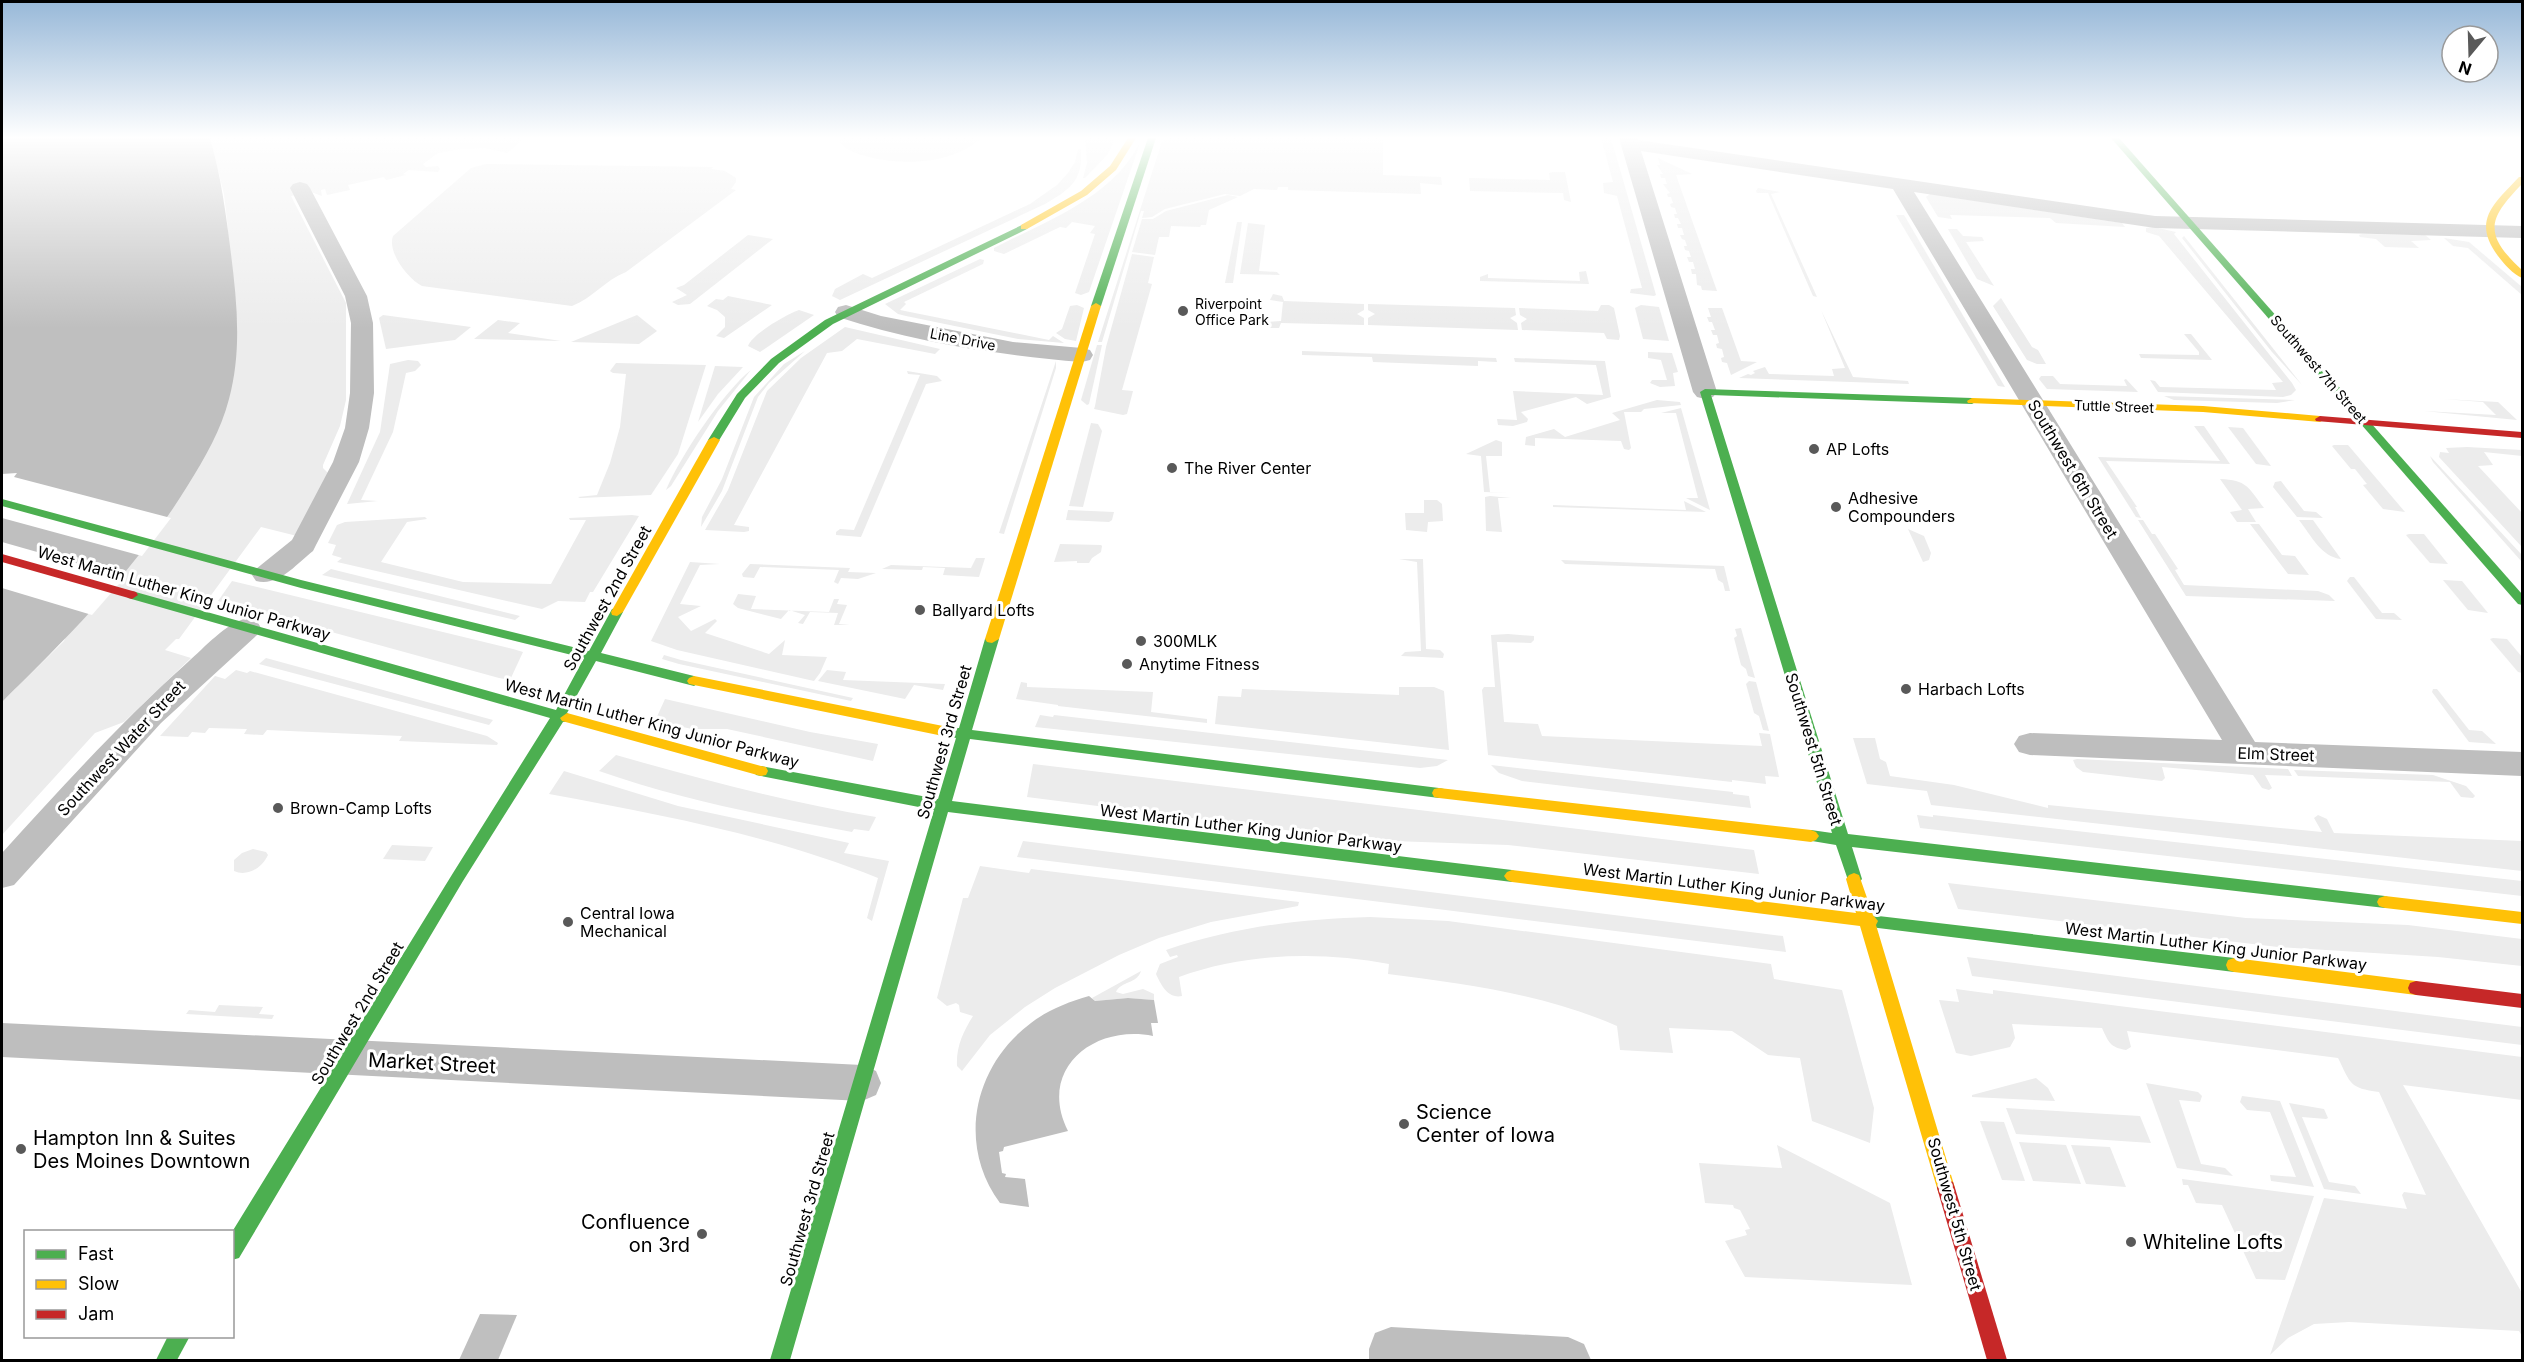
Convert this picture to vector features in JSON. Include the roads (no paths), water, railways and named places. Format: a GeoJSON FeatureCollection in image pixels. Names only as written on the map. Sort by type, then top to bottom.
{"type":"FeatureCollection","features":[{"type":"Feature","properties":{"kind":"main road","name":"Southwest 2nd Street"},"geometry":{"type":"LineString","coordinates":[[234,1248],[468,860],[560,716],[695,472],[741,396],[791,348],[846,312],[1071,202]]}},
{"type":"Feature","properties":{"kind":"main road","name":"Southwest 3rd Street"},"geometry":{"type":"LineString","coordinates":[[780,1360],[963,735],[1130,202]]}},
{"type":"Feature","properties":{"kind":"main road","name":"Southwest 7th Street"},"geometry":{"type":"LineString","coordinates":[[2172,202],[2523,600]]}},
{"type":"Feature","properties":{"kind":"main road"},"geometry":{"type":"LineString","coordinates":[[2501,202],[2490,217],[2489,231],[2502,253],[2523,274]]}},
{"type":"Feature","properties":{"kind":"main road","name":"Tuttle Street"},"geometry":{"type":"LineString","coordinates":[[1705,392],[2231,411],[2523,435]]}},
{"type":"Feature","properties":{"kind":"main road","name":"Southwest 5th Street"},"geometry":{"type":"LineString","coordinates":[[1705,392],[1867,920],[1997,1360]]}},
{"type":"Feature","properties":{"kind":"main road"},"geometry":{"type":"LineString","coordinates":[[2,503],[266,575],[756,695],[963,735],[1469,797],[2523,918]]}},
{"type":"Feature","properties":{"kind":"main road","name":"West Martin Luther King Junior Parkway"},"geometry":{"type":"LineString","coordinates":[[2,558],[743,768],[943,806],[2523,1001]]}},
{"type":"Feature","properties":{"kind":"main road"},"geometry":{"type":"LineString","coordinates":[[166,1360],[179,1338]]}},
{"type":"Feature","properties":{"kind":"street"},"geometry":{"type":"LineString","coordinates":[[266,575],[303,545],[346,462],[357,428],[362,393],[364,362],[360,309],[356,296],[307,202]]}},
{"type":"Feature","properties":{"kind":"street","name":"Southwest 5th Street"},"geometry":{"type":"LineString","coordinates":[[1647,202],[1705,392]]}},
{"type":"Feature","properties":{"kind":"street","name":"Southwest 6th Street"},"geometry":{"type":"LineString","coordinates":[[1910,202],[2246,753]]}},
{"type":"Feature","properties":{"kind":"street"},"geometry":{"type":"LineString","coordinates":[[2015,202],[2193,225],[2523,232]]}},
{"type":"Feature","properties":{"kind":"street","name":"Line Drive"},"geometry":{"type":"LineString","coordinates":[[846,312],[876,322],[1013,349],[1082,355]]}},
{"type":"Feature","properties":{"kind":"street","name":"Southwest Water Street"},"geometry":{"type":"LineString","coordinates":[[2,875],[167,697],[247,628]]}},
{"type":"Feature","properties":{"kind":"street","name":"Elm Street"},"geometry":{"type":"LineString","coordinates":[[2030,744],[2523,764]]}},
{"type":"Feature","properties":{"kind":"street","name":"Market Street"},"geometry":{"type":"LineString","coordinates":[[2,1040],[862,1083]]}},
{"type":"Feature","properties":{"kind":"street"},"geometry":{"type":"LineString","coordinates":[[1391,1355],[1568,1360]]}},
{"type":"Feature","properties":{"kind":"place","name":"Riverpoint Office Park"},"geometry":{"type":"Point","coordinates":[1183,311]}},
{"type":"Feature","properties":{"kind":"place","name":"AP Lofts"},"geometry":{"type":"Point","coordinates":[1814,449]}},
{"type":"Feature","properties":{"kind":"place","name":"The River Center"},"geometry":{"type":"Point","coordinates":[1172,468]}},
{"type":"Feature","properties":{"kind":"place","name":"Adhesive Compounders"},"geometry":{"type":"Point","coordinates":[1836,507]}},
{"type":"Feature","properties":{"kind":"place","name":"Ballyard Lofts"},"geometry":{"type":"Point","coordinates":[920,610]}},
{"type":"Feature","properties":{"kind":"place","name":"300MLK"},"geometry":{"type":"Point","coordinates":[1141,641]}},
{"type":"Feature","properties":{"kind":"place","name":"Anytime Fitness"},"geometry":{"type":"Point","coordinates":[1127,664]}},
{"type":"Feature","properties":{"kind":"place","name":"Harbach Lofts"},"geometry":{"type":"Point","coordinates":[1906,689]}},
{"type":"Feature","properties":{"kind":"place","name":"Brown-Camp Lofts"},"geometry":{"type":"Point","coordinates":[278,808]}},
{"type":"Feature","properties":{"kind":"place","name":"Central Iowa Mechanical"},"geometry":{"type":"Point","coordinates":[568,922]}},
{"type":"Feature","properties":{"kind":"place","name":"Science Center of Iowa"},"geometry":{"type":"Point","coordinates":[1404,1124]}},
{"type":"Feature","properties":{"kind":"place","name":"Hampton Inn & Suites Des Moines Downtown"},"geometry":{"type":"Point","coordinates":[21,1149]}},
{"type":"Feature","properties":{"kind":"place","name":"Confluence on 3rd"},"geometry":{"type":"Point","coordinates":[702,1234]}},
{"type":"Feature","properties":{"kind":"place","name":"Whiteline Lofts"},"geometry":{"type":"Point","coordinates":[2131,1242]}}]}
